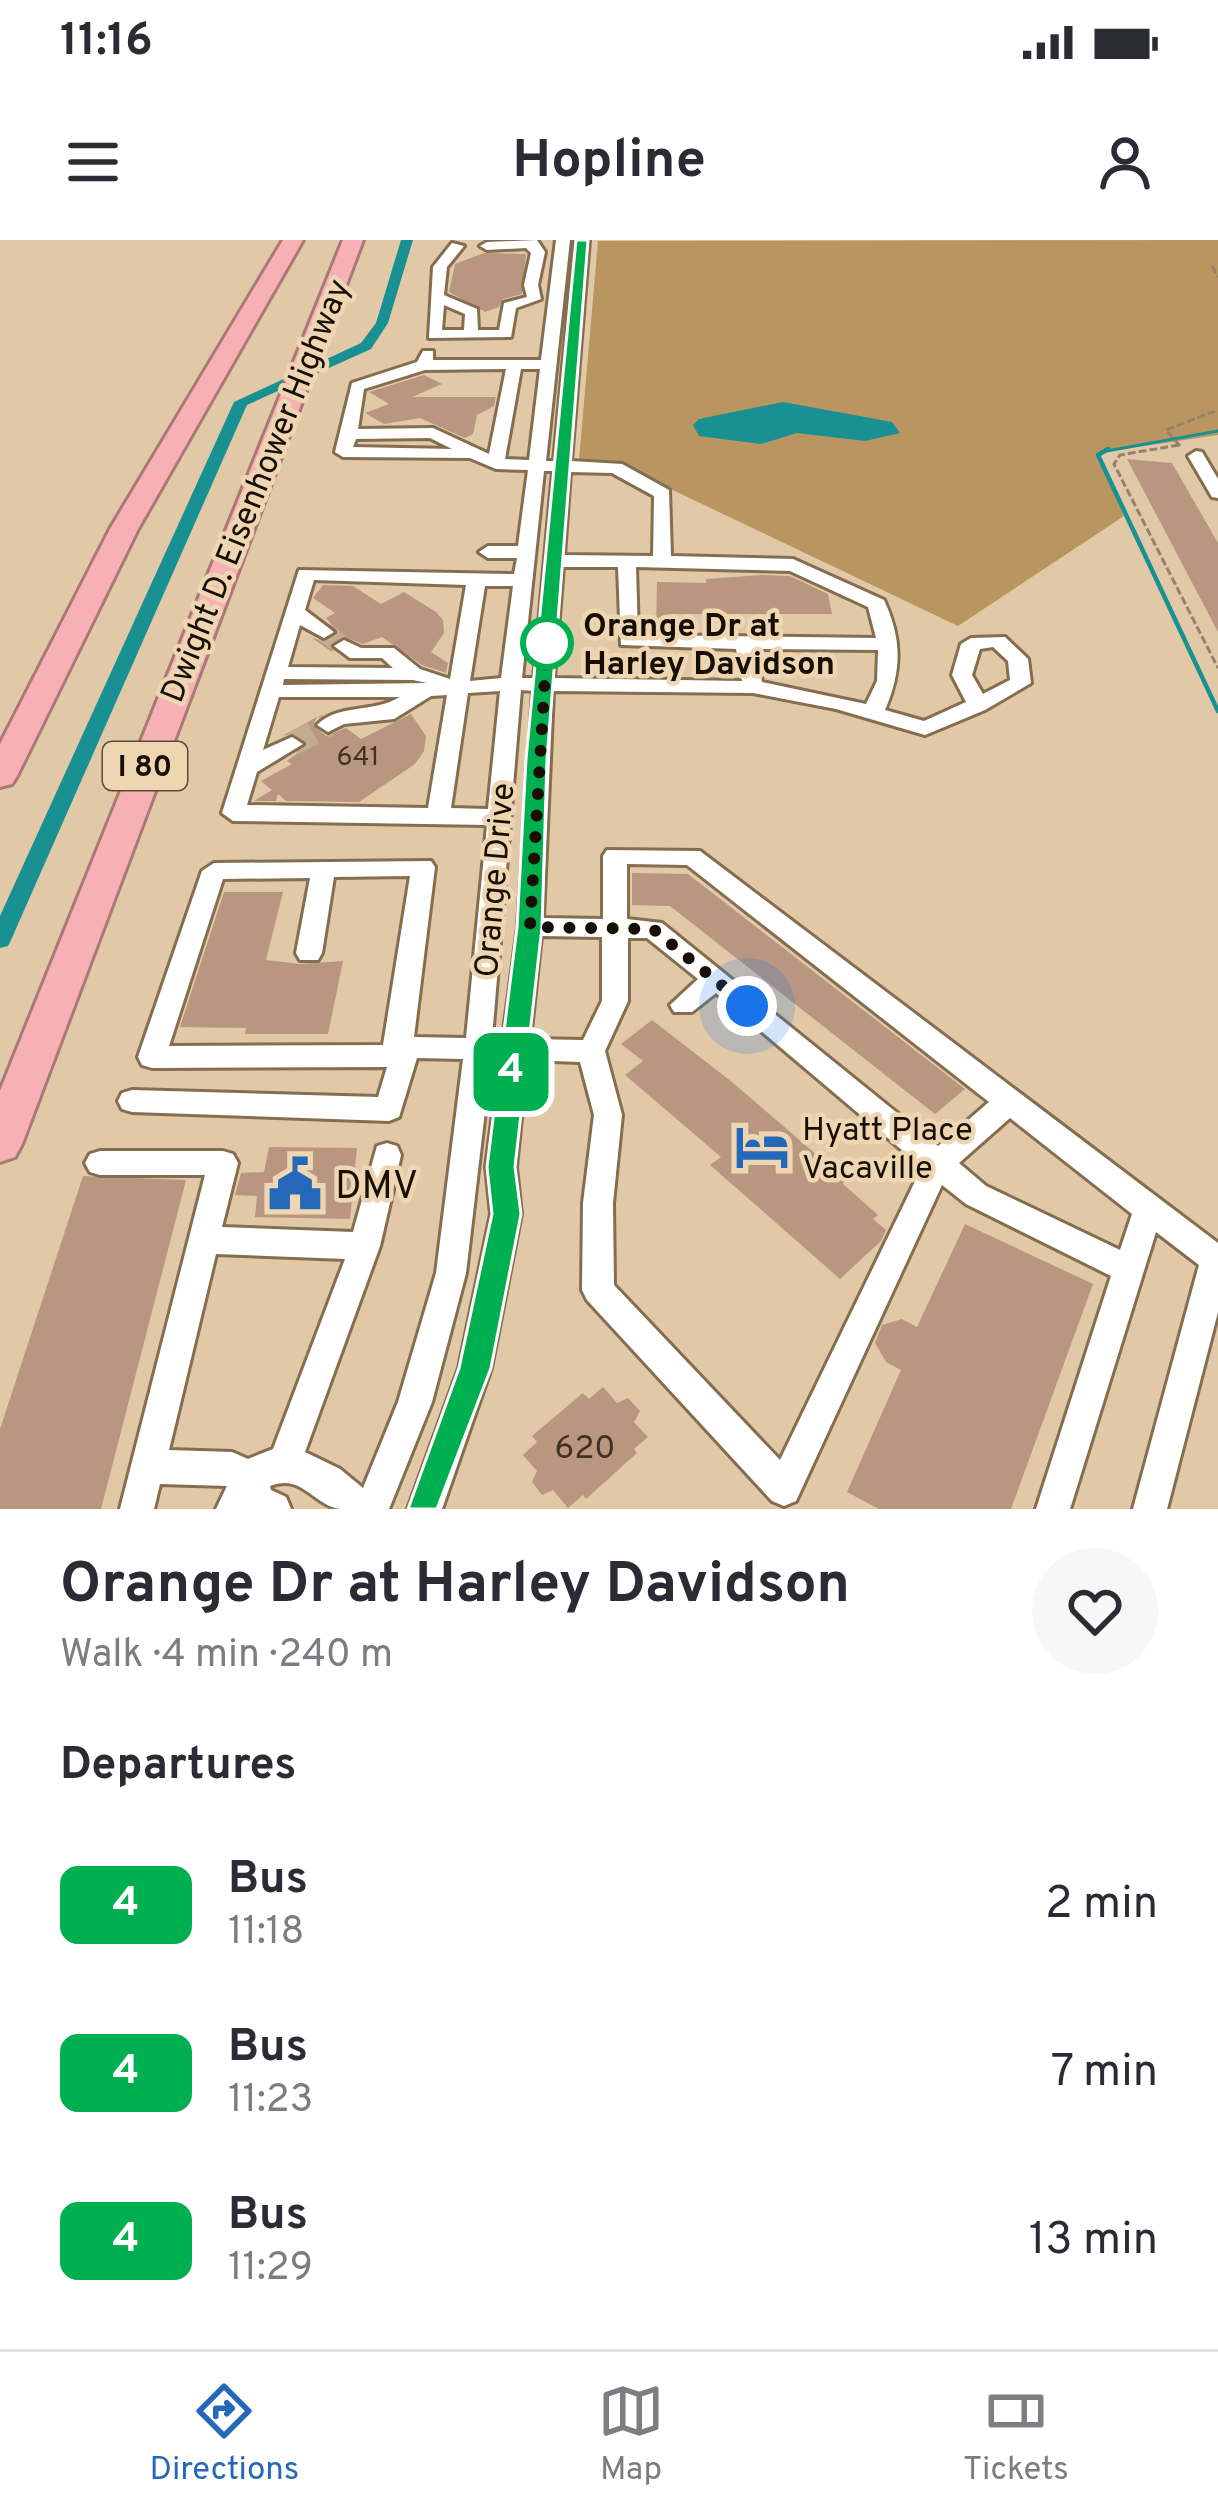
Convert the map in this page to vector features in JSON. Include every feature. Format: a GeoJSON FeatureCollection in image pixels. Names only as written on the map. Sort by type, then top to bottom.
{"type":"FeatureCollection","features":[{"type":"Feature","properties":{"kind":"highway","name":"Dwight D. Eisenhower Highway"},"geometry":{"type":"LineString","coordinates":[[0,776],[124,529],[293,240]]}},
{"type":"Feature","properties":{"kind":"highway","name":"Dwight D. Eisenhower Highway"},"geometry":{"type":"LineString","coordinates":[[0,1144],[353,240]]}},
{"type":"Feature","properties":{"kind":"street","name":"Orange Drive"},"geometry":{"type":"LineString","coordinates":[[372,1509],[415,1402],[451,1273],[479,1048],[525,552],[552,464],[562,240]]}},
{"type":"Feature","properties":{"kind":"street","name":"Orange Drive"},"geometry":{"type":"LineString","coordinates":[[425,1509],[475,1368],[506,1214],[501,1167],[530,927],[553,561],[550,364],[582,240]]}},
{"type":"Feature","properties":{"kind":"street"},"geometry":{"type":"LineString","coordinates":[[434,335],[514,334],[509,307],[533,299],[538,252],[530,242],[487,246]]}},
{"type":"Feature","properties":{"kind":"street"},"geometry":{"type":"LineString","coordinates":[[424,364],[434,335],[440,267],[457,246]]}},
{"type":"Feature","properties":{"kind":"street"},"geometry":{"type":"LineString","coordinates":[[439,298],[472,312],[471,334]]}},
{"type":"Feature","properties":{"kind":"street"},"geometry":{"type":"LineString","coordinates":[[550,364],[424,364],[357,386],[343,452],[477,454],[496,464],[616,468],[663,494],[662,562]]}},
{"type":"Feature","properties":{"kind":"street"},"geometry":{"type":"LineString","coordinates":[[496,464],[514,364]]}},
{"type":"Feature","properties":{"kind":"street"},"geometry":{"type":"LineString","coordinates":[[1207,467],[1218,493]]}},
{"type":"Feature","properties":{"kind":"street"},"geometry":{"type":"LineString","coordinates":[[488,552],[525,552]]}},
{"type":"Feature","properties":{"kind":"street"},"geometry":{"type":"LineString","coordinates":[[553,561],[793,565],[877,604],[888,644],[887,681],[873,713]]}},
{"type":"Feature","properties":{"kind":"street"},"geometry":{"type":"LineString","coordinates":[[627,561],[628,641],[888,644]]}},
{"type":"Feature","properties":{"kind":"street"},"geometry":{"type":"LineString","coordinates":[[499,817],[233,813],[305,574],[522,580]]}},
{"type":"Feature","properties":{"kind":"street"},"geometry":{"type":"LineString","coordinates":[[438,817],[476,580]]}},
{"type":"Feature","properties":{"kind":"street"},"geometry":{"type":"LineString","coordinates":[[294,612],[324,632]]}},
{"type":"Feature","properties":{"kind":"street"},"geometry":{"type":"LineString","coordinates":[[745,643],[753,687]]}},
{"type":"Feature","properties":{"kind":"street"},"geometry":{"type":"LineString","coordinates":[[344,646],[357,654],[388,652],[419,682]]}},
{"type":"Feature","properties":{"kind":"street"},"geometry":{"type":"LineString","coordinates":[[273,682],[753,687],[925,728],[978,706]]}},
{"type":"Feature","properties":{"kind":"street"},"geometry":{"type":"LineString","coordinates":[[328,725],[339,718],[386,714],[419,682]]}},
{"type":"Feature","properties":{"kind":"street"},"geometry":{"type":"LineString","coordinates":[[247,768],[292,744]]}},
{"type":"Feature","properties":{"kind":"street"},"geometry":{"type":"LineString","coordinates":[[1009,1102],[937,1165],[780,1499],[598,1291],[598,1203],[608,1115],[591,1051],[615,1000],[615,856],[692,857],[1217,1260],[1150,1509]]}},
{"type":"Feature","properties":{"kind":"street"},"geometry":{"type":"LineString","coordinates":[[132,1102],[389,1108],[403,1047],[423,867],[214,871],[152,1057],[389,1056],[403,1047],[591,1051]]}},
{"type":"Feature","properties":{"kind":"street"},"geometry":{"type":"LineString","coordinates":[[309,953],[322,869]]}},
{"type":"Feature","properties":{"kind":"street"},"geometry":{"type":"LineString","coordinates":[[530,927],[653,929],[976,1195],[1129,1270]]}},
{"type":"Feature","properties":{"kind":"street"},"geometry":{"type":"LineString","coordinates":[[683,1005],[716,980]]}},
{"type":"Feature","properties":{"kind":"street"},"geometry":{"type":"LineString","coordinates":[[284,1464],[365,1246],[387,1155]]}},
{"type":"Feature","properties":{"kind":"street"},"geometry":{"type":"LineString","coordinates":[[100,1163],[223,1163],[137,1509]]}},
{"type":"Feature","properties":{"kind":"street"},"geometry":{"type":"LineString","coordinates":[[1053,1509],[1148,1209]]}},
{"type":"Feature","properties":{"kind":"street"},"geometry":{"type":"LineString","coordinates":[[204,1240],[365,1246]]}},
{"type":"Feature","properties":{"kind":"street"},"geometry":{"type":"LineString","coordinates":[[242,1494],[266,1467],[284,1464],[334,1483],[360,1509]]}},
{"type":"Feature","properties":{"kind":"street"},"geometry":{"type":"LineString","coordinates":[[147,1467],[232,1469],[242,1494],[274,1509]]}},
{"type":"Feature","properties":{"kind":"path"},"geometry":{"type":"LineString","coordinates":[[1218,267],[1212,266],[1218,277]]}},
{"type":"Feature","properties":{"kind":"path"},"geometry":{"type":"LineString","coordinates":[[1218,410],[1172,427],[1167,434],[1178,444],[1120,455],[1114,464],[1218,668]]}},
{"type":"Feature","properties":{"kind":"shaded area"},"geometry":{"type":"Polygon","coordinates":[[[1218,240],[1218,435],[1097,453],[1124,516],[958,626],[616,463],[579,460],[598,241],[1218,240]]]}},
{"type":"Feature","properties":{"kind":"water"},"geometry":{"type":"Polygon","coordinates":[[[783,402],[892,422],[900,433],[865,441],[797,433],[761,444],[699,436],[693,425],[699,419],[783,402]]]}},
{"type":"Feature","properties":{"kind":"building"},"geometry":{"type":"Polygon","coordinates":[[[484,253],[526,254],[522,294],[503,299],[499,307],[485,312],[449,292],[455,264],[484,253]]]}},
{"type":"Feature","properties":{"kind":"building"},"geometry":{"type":"Polygon","coordinates":[[[424,375],[442,384],[412,397],[496,397],[494,406],[477,415],[473,434],[465,438],[420,418],[384,424],[365,413],[389,404],[369,392],[424,375]]]}},
{"type":"Feature","properties":{"kind":"building"},"geometry":{"type":"Polygon","coordinates":[[[1127,459],[1172,463],[1218,543],[1218,632],[1127,459]]]}},
{"type":"Feature","properties":{"kind":"building"},"geometry":{"type":"Polygon","coordinates":[[[790,576],[828,594],[832,614],[670,614],[663,631],[656,631],[657,582],[706,583],[706,579],[790,576]]]}},
{"type":"Feature","properties":{"kind":"building"},"geometry":{"type":"Polygon","coordinates":[[[323,585],[353,586],[381,604],[404,592],[436,612],[443,620],[444,633],[431,652],[448,663],[446,673],[422,665],[382,637],[363,644],[342,636],[332,642],[332,652],[312,638],[326,642],[338,632],[326,618],[335,613],[313,598],[323,585]]]}},
{"type":"Feature","properties":{"kind":"building"},"geometry":{"type":"Polygon","coordinates":[[[411,714],[426,736],[424,751],[415,764],[359,802],[286,801],[278,794],[276,801],[254,801],[272,790],[261,781],[292,764],[287,761],[307,746],[294,733],[282,736],[317,717],[313,725],[326,736],[346,728],[361,739],[411,714]]]}},
{"type":"Feature","properties":{"kind":"building"},"geometry":{"type":"Polygon","coordinates":[[[632,873],[688,874],[965,1089],[935,1114],[670,906],[632,905],[632,873]]]}},
{"type":"Feature","properties":{"kind":"building"},"geometry":{"type":"Polygon","coordinates":[[[224,892],[283,892],[266,960],[343,961],[328,1034],[245,1034],[246,1028],[180,1027],[224,892]]]}},
{"type":"Feature","properties":{"kind":"building","name":"Hyatt Place Vacaville"},"geometry":{"type":"Polygon","coordinates":[[[652,1020],[846,1180],[843,1184],[878,1215],[873,1219],[886,1230],[881,1241],[840,1279],[710,1165],[721,1157],[625,1075],[643,1061],[621,1044],[652,1020]]]}},
{"type":"Feature","properties":{"kind":"building","name":"DMV"},"geometry":{"type":"Polygon","coordinates":[[[269,1147],[357,1148],[350,1219],[255,1217],[257,1196],[235,1195],[241,1173],[264,1172],[269,1147]]]}},
{"type":"Feature","properties":{"kind":"building"},"geometry":{"type":"Polygon","coordinates":[[[83,1176],[186,1180],[101,1509],[0,1509],[0,1429],[83,1176]]]}},
{"type":"Feature","properties":{"kind":"building"},"geometry":{"type":"Polygon","coordinates":[[[965,1224],[1093,1284],[1011,1509],[879,1509],[847,1492],[901,1370],[886,1362],[875,1343],[882,1325],[902,1319],[917,1327],[965,1224]]]}},
{"type":"Feature","properties":{"kind":"building"},"geometry":{"type":"Polygon","coordinates":[[[603,1387],[617,1403],[628,1398],[640,1411],[634,1422],[648,1437],[586,1499],[583,1495],[568,1508],[553,1490],[542,1495],[532,1482],[537,1471],[523,1455],[537,1442],[532,1436],[583,1393],[589,1399],[603,1387]]]}},
{"type":"Feature","properties":{"kind":"waterway"},"geometry":{"type":"LineString","coordinates":[[0,940],[241,402],[366,346],[382,323],[407,240]]}},
{"type":"Feature","properties":{"kind":"waterway"},"geometry":{"type":"LineString","coordinates":[[1104,451],[1218,431]]}},
{"type":"Feature","properties":{"kind":"waterway"},"geometry":{"type":"LineString","coordinates":[[1104,451],[1108,449]]}},
{"type":"Feature","properties":{"kind":"waterway"},"geometry":{"type":"LineString","coordinates":[[1104,451],[1098,455],[1218,711]]}},
{"type":"Feature","properties":{"kind":"tunnel"},"geometry":{"type":"LineString","coordinates":[[324,632],[344,646]]}},
{"type":"Feature","properties":{"kind":"tunnel"},"geometry":{"type":"LineString","coordinates":[[292,744],[328,725]]}},
{"type":"Feature","properties":{"kind":"bus line","name":"4"},"geometry":{"type":"LineString","coordinates":[[425,1509],[475,1368],[506,1214],[501,1167],[530,927],[537,759],[582,240]]}},
{"type":"Feature","properties":{"kind":"place","name":"Orange Dr at Harley Davidson"},"geometry":{"type":"Point","coordinates":[547,643]}},
{"type":"Feature","properties":{"kind":"place","name":"Hyatt Place Vacaville"},"geometry":{"type":"Point","coordinates":[762,1147]}},
{"type":"Feature","properties":{"kind":"place","name":"DMV"},"geometry":{"type":"Point","coordinates":[295,1184]}},
{"type":"Feature","properties":{"kind":"route"},"geometry":{"type":"LineString","coordinates":[[547,643],[530,927],[653,929],[747,1006]]}}]}
